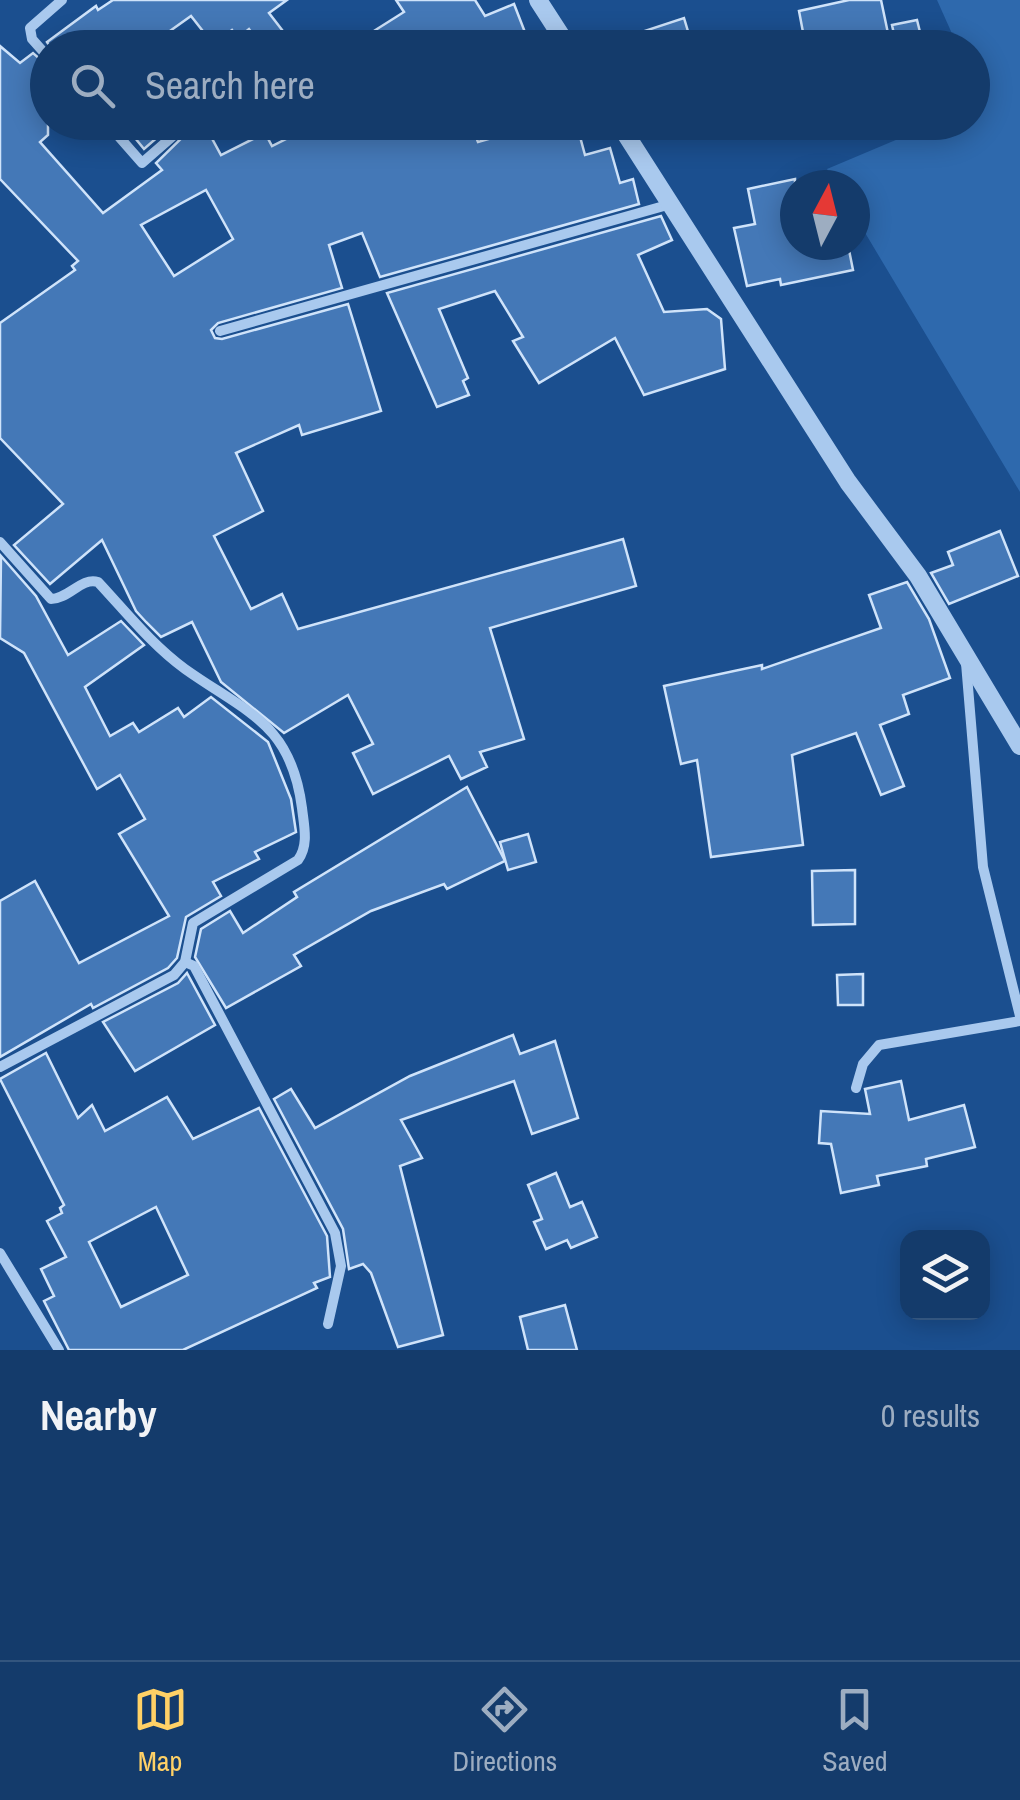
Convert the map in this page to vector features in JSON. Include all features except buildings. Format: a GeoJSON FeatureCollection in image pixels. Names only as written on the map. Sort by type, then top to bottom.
{"type":"FeatureCollection","features":[{"type":"Feature","properties":{"kind":"street"},"geometry":{"type":"LineString","coordinates":[[30,30],[62,0]]}},
{"type":"Feature","properties":{"kind":"street"},"geometry":{"type":"LineString","coordinates":[[538,0],[557,30]]}},
{"type":"Feature","properties":{"kind":"street"},"geometry":{"type":"LineString","coordinates":[[122,140],[142,163],[169,140]]}},
{"type":"Feature","properties":{"kind":"street"},"geometry":{"type":"LineString","coordinates":[[630,140],[848,482],[918,576],[1020,746]]}},
{"type":"Feature","properties":{"kind":"street"},"geometry":{"type":"LineString","coordinates":[[220,331],[672,203]]}},
{"type":"Feature","properties":{"kind":"street"},"geometry":{"type":"LineString","coordinates":[[0,542],[51,599],[60,599],[88,581],[98,582],[185,668],[265,721],[290,759],[298,780],[305,829],[302,855],[193,923],[186,962],[174,975],[0,1066]]}},
{"type":"Feature","properties":{"kind":"street"},"geometry":{"type":"LineString","coordinates":[[856,1088],[863,1064],[879,1045],[1020,1019],[983,867],[965,657]]}},
{"type":"Feature","properties":{"kind":"street"},"geometry":{"type":"LineString","coordinates":[[186,962],[194,966],[336,1232],[341,1266],[328,1324]]}},
{"type":"Feature","properties":{"kind":"street"},"geometry":{"type":"LineString","coordinates":[[0,1253],[59,1350]]}},
{"type":"Feature","properties":{"kind":"shaded area"},"geometry":{"type":"Polygon","coordinates":[[[937,0],[1020,0],[1020,492],[870,241],[870,170],[827,169],[896,140],[990,140],[990,30],[950,30],[937,0]]]}}]}
